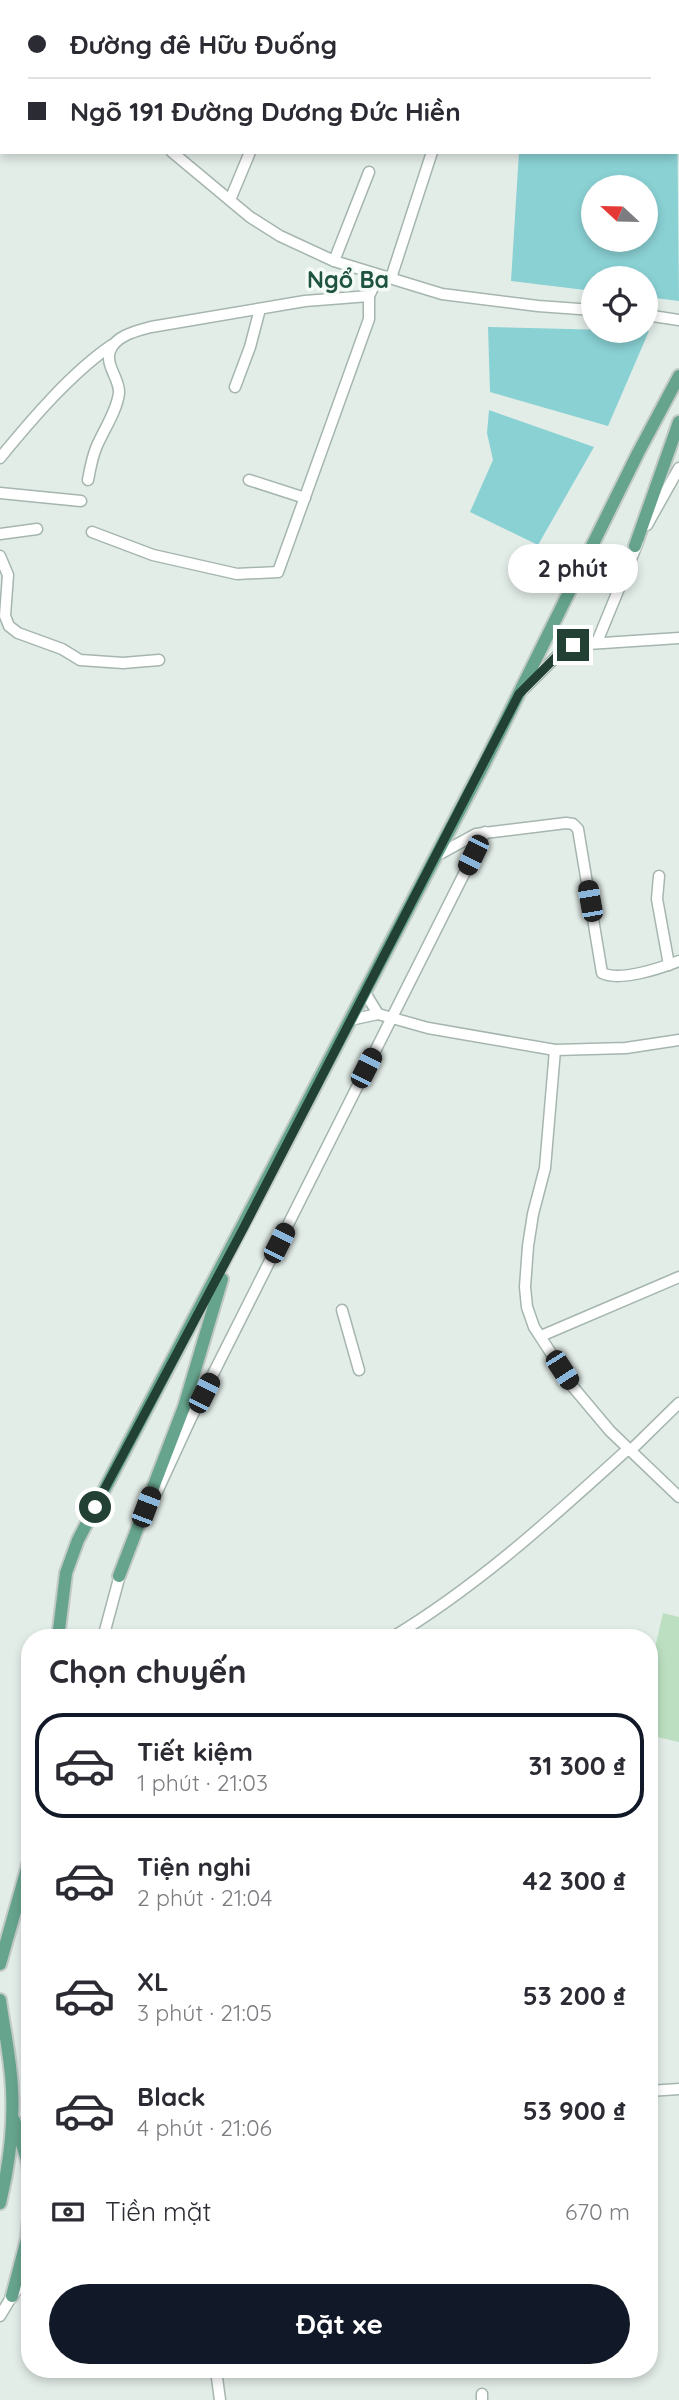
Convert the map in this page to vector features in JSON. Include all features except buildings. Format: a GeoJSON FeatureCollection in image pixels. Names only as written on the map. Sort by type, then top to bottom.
{"type":"FeatureCollection","features":[{"type":"Feature","properties":{"kind":"main road"},"geometry":{"type":"LineString","coordinates":[[59,1629],[66,1573],[78,1540],[436,856],[679,376]]}},
{"type":"Feature","properties":{"kind":"main road"},"geometry":{"type":"LineString","coordinates":[[635,547],[679,422]]}},
{"type":"Feature","properties":{"kind":"main road"},"geometry":{"type":"LineString","coordinates":[[119,1576],[184,1407],[229,1256]]}},
{"type":"Feature","properties":{"kind":"main road"},"geometry":{"type":"LineString","coordinates":[[0,1964],[6,1936],[21,1894]]}},
{"type":"Feature","properties":{"kind":"main road"},"geometry":{"type":"LineString","coordinates":[[0,2000],[12,2088],[7,2171],[0,2203]]}},
{"type":"Feature","properties":{"kind":"main road"},"geometry":{"type":"LineString","coordinates":[[12,2113],[21,2141]]}},
{"type":"Feature","properties":{"kind":"main road"},"geometry":{"type":"LineString","coordinates":[[12,2296],[21,2262]]}},
{"type":"Feature","properties":{"kind":"street"},"geometry":{"type":"LineString","coordinates":[[174,154],[250,217],[280,236],[334,261],[442,294],[581,309]]}},
{"type":"Feature","properties":{"kind":"street"},"geometry":{"type":"LineString","coordinates":[[230,200],[249,154]]}},
{"type":"Feature","properties":{"kind":"street"},"geometry":{"type":"LineString","coordinates":[[391,278],[431,154]]}},
{"type":"Feature","properties":{"kind":"street"},"geometry":{"type":"LineString","coordinates":[[334,261],[369,172]]}},
{"type":"Feature","properties":{"kind":"street"},"geometry":{"type":"LineString","coordinates":[[92,532],[153,555],[237,573],[278,572],[369,318],[369,296],[379,275]]}},
{"type":"Feature","properties":{"kind":"street"},"geometry":{"type":"LineString","coordinates":[[0,458],[28,425],[92,360],[132,332],[305,301],[369,296]]}},
{"type":"Feature","properties":{"kind":"street"},"geometry":{"type":"LineString","coordinates":[[235,387],[260,309]]}},
{"type":"Feature","properties":{"kind":"street"},"geometry":{"type":"LineString","coordinates":[[658,317],[679,320]]}},
{"type":"Feature","properties":{"kind":"street"},"geometry":{"type":"LineString","coordinates":[[88,480],[95,450],[118,397],[118,386],[109,357],[118,340]]}},
{"type":"Feature","properties":{"kind":"street"},"geometry":{"type":"LineString","coordinates":[[597,642],[635,547],[679,467]]}},
{"type":"Feature","properties":{"kind":"street"},"geometry":{"type":"LineString","coordinates":[[249,480],[305,498]]}},
{"type":"Feature","properties":{"kind":"street"},"geometry":{"type":"LineString","coordinates":[[0,494],[81,501]]}},
{"type":"Feature","properties":{"kind":"street"},"geometry":{"type":"LineString","coordinates":[[0,534],[37,529]]}},
{"type":"Feature","properties":{"kind":"street"},"geometry":{"type":"LineString","coordinates":[[0,556],[8,575],[5,616],[9,626],[18,633],[93,663],[159,660]]}},
{"type":"Feature","properties":{"kind":"street"},"geometry":{"type":"LineString","coordinates":[[519,694],[565,649],[577,644],[679,638]]}},
{"type":"Feature","properties":{"kind":"street"},"geometry":{"type":"LineString","coordinates":[[436,856],[476,834],[573,824],[578,829],[603,973],[610,977],[674,963],[657,899],[659,876]]}},
{"type":"Feature","properties":{"kind":"street"},"geometry":{"type":"LineString","coordinates":[[105,1629],[119,1576],[191,1418],[485,832]]}},
{"type":"Feature","properties":{"kind":"street"},"geometry":{"type":"LineString","coordinates":[[364,990],[378,1014]]}},
{"type":"Feature","properties":{"kind":"street"},"geometry":{"type":"LineString","coordinates":[[350,1020],[378,1014],[428,1028],[555,1050],[626,1048],[679,1041]]}},
{"type":"Feature","properties":{"kind":"street"},"geometry":{"type":"LineString","coordinates":[[555,1050],[545,1168],[533,1214],[525,1287],[527,1307],[534,1327],[573,1387],[629,1450],[679,1497]]}},
{"type":"Feature","properties":{"kind":"street"},"geometry":{"type":"LineString","coordinates":[[541,1336],[679,1277]]}},
{"type":"Feature","properties":{"kind":"street"},"geometry":{"type":"LineString","coordinates":[[342,1310],[359,1370]]}},
{"type":"Feature","properties":{"kind":"street"},"geometry":{"type":"LineString","coordinates":[[406,1629],[433,1613],[483,1575],[629,1450],[679,1403]]}},
{"type":"Feature","properties":{"kind":"street"},"geometry":{"type":"LineString","coordinates":[[658,2091],[679,2090]]}},
{"type":"Feature","properties":{"kind":"street"},"geometry":{"type":"LineString","coordinates":[[0,2316],[21,2285]]}},
{"type":"Feature","properties":{"kind":"street"},"geometry":{"type":"LineString","coordinates":[[217,2378],[220,2400]]}},
{"type":"Feature","properties":{"kind":"green space"},"geometry":{"type":"Polygon","coordinates":[[[663,1613],[679,1617],[679,1742],[658,1737],[658,1635],[663,1613]]]}},
{"type":"Feature","properties":{"kind":"water"},"geometry":{"type":"Polygon","coordinates":[[[519,154],[678,154],[679,301],[658,298],[658,266],[581,266],[581,290],[511,281],[519,154]]]}},
{"type":"Feature","properties":{"kind":"water"},"geometry":{"type":"Polygon","coordinates":[[[488,327],[581,329],[581,343],[644,343],[608,426],[490,392],[488,327]]]}},
{"type":"Feature","properties":{"kind":"water"},"geometry":{"type":"Polygon","coordinates":[[[489,410],[594,447],[538,545],[470,512],[493,460],[487,433],[489,410]]]}},
{"type":"Feature","properties":{"kind":"district","name":"Ngổ Ba"},"geometry":{"type":"Point","coordinates":[348,279]}},
{"type":"Feature","properties":{"kind":"route"},"geometry":{"type":"LineString","coordinates":[[95,1507],[242,1231],[519,694],[562,651],[573,645]]}}]}
